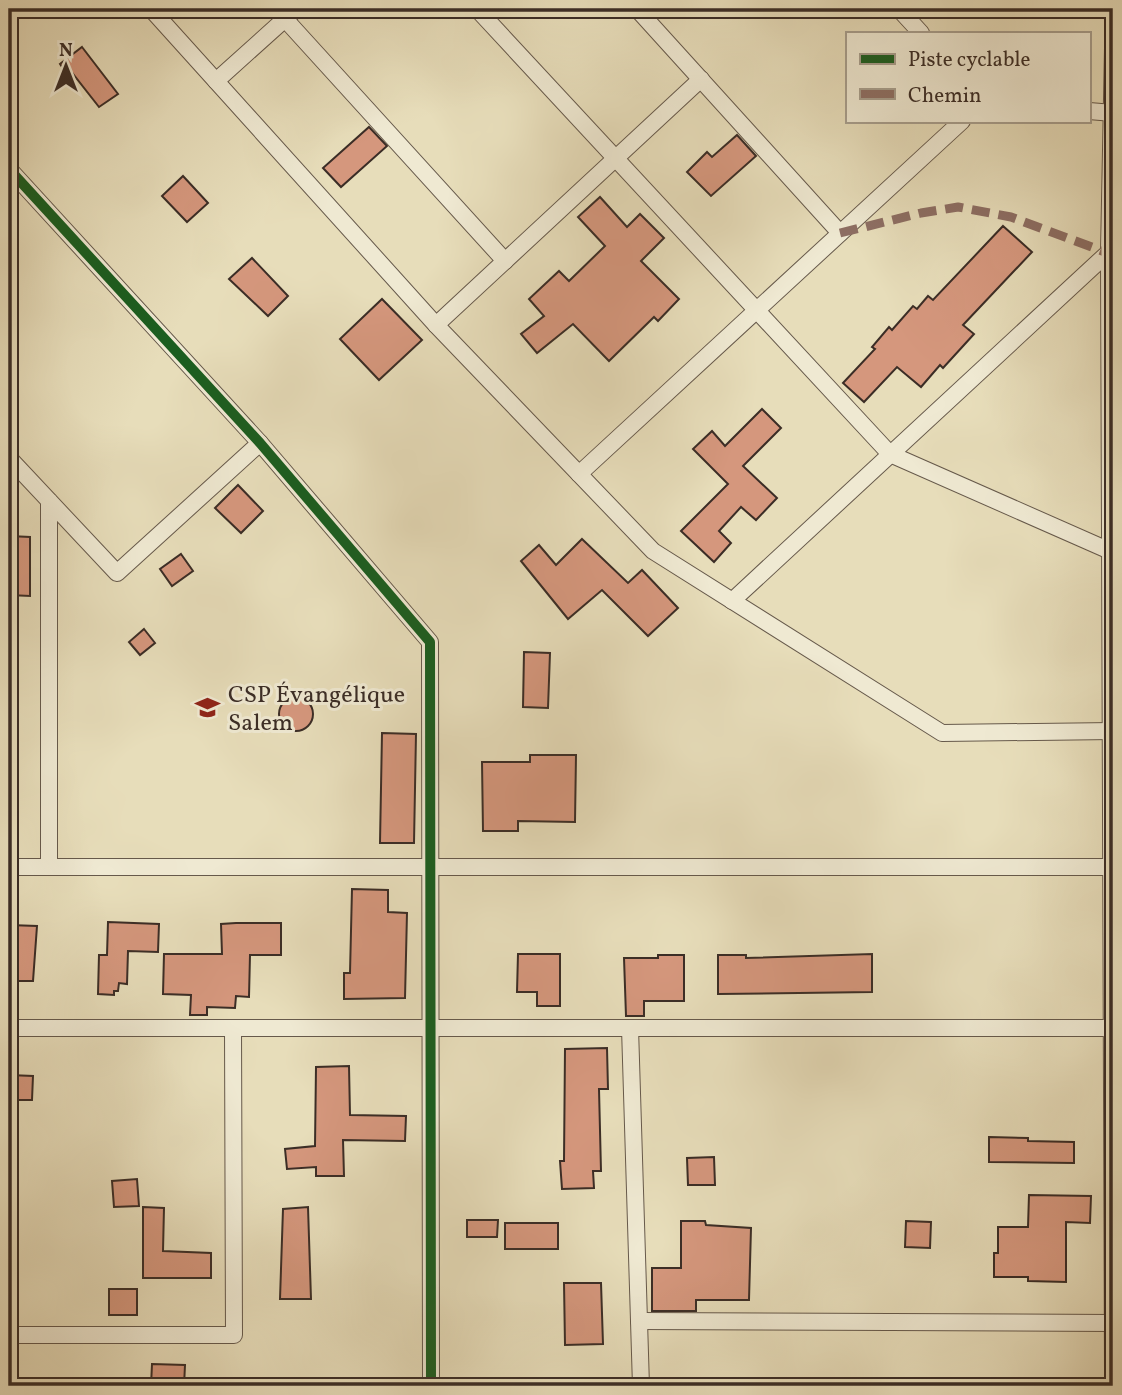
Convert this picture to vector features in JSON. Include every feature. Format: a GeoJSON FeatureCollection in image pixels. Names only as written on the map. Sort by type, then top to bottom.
{"type":"FeatureCollection","features":[{"type":"Feature","properties":{"kind":"street"},"geometry":{"type":"LineString","coordinates":[[151,9],[436,325],[653,551],[942,733],[1112,732]]}},
{"type":"Feature","properties":{"kind":"street"},"geometry":{"type":"LineString","coordinates":[[477,9],[890,454],[1110,551]]}},
{"type":"Feature","properties":{"kind":"street"},"geometry":{"type":"LineString","coordinates":[[637,9],[840,233]]}},
{"type":"Feature","properties":{"kind":"street"},"geometry":{"type":"LineString","coordinates":[[899,9],[920,32]]}},
{"type":"Feature","properties":{"kind":"street"},"geometry":{"type":"LineString","coordinates":[[216,81],[290,14],[505,261]]}},
{"type":"Feature","properties":{"kind":"street"},"geometry":{"type":"LineString","coordinates":[[1113,48],[1109,252],[1113,1368]]}},
{"type":"Feature","properties":{"kind":"street"},"geometry":{"type":"LineString","coordinates":[[436,325],[701,79]]}},
{"type":"Feature","properties":{"kind":"street"},"geometry":{"type":"LineString","coordinates":[[1090,111],[1112,113]]}},
{"type":"Feature","properties":{"kind":"street"},"geometry":{"type":"LineString","coordinates":[[579,474],[960,122]]}},
{"type":"Feature","properties":{"kind":"street"},"geometry":{"type":"LineString","coordinates":[[9,169],[260,443],[430,642],[431,1386]]}},
{"type":"Feature","properties":{"kind":"street"},"geometry":{"type":"LineString","coordinates":[[732,601],[1109,252]]}},
{"type":"Feature","properties":{"kind":"street"},"geometry":{"type":"LineString","coordinates":[[9,458],[117,573],[260,443]]}},
{"type":"Feature","properties":{"kind":"street"},"geometry":{"type":"LineString","coordinates":[[49,501],[49,867]]}},
{"type":"Feature","properties":{"kind":"street"},"geometry":{"type":"LineString","coordinates":[[9,867],[1112,866]]}},
{"type":"Feature","properties":{"kind":"street"},"geometry":{"type":"LineString","coordinates":[[9,1028],[1113,1028]]}},
{"type":"Feature","properties":{"kind":"street"},"geometry":{"type":"LineString","coordinates":[[9,1335],[234,1335],[233,1028]]}},
{"type":"Feature","properties":{"kind":"street"},"geometry":{"type":"LineString","coordinates":[[630,1028],[641,1386]]}},
{"type":"Feature","properties":{"kind":"street"},"geometry":{"type":"LineString","coordinates":[[639,1321],[1113,1323]]}},
{"type":"Feature","properties":{"kind":"building"},"geometry":{"type":"Polygon","coordinates":[[[82,47],[118,94],[99,107],[73,74],[69,77],[60,64],[82,47]]]}},
{"type":"Feature","properties":{"kind":"building"},"geometry":{"type":"Polygon","coordinates":[[[369,127],[387,146],[341,187],[323,168],[369,127]]]}},
{"type":"Feature","properties":{"kind":"building"},"geometry":{"type":"Polygon","coordinates":[[[737,135],[756,156],[711,196],[687,172],[707,152],[712,157],[737,135]]]}},
{"type":"Feature","properties":{"kind":"building"},"geometry":{"type":"Polygon","coordinates":[[[183,176],[208,203],[187,222],[162,196],[183,176]]]}},
{"type":"Feature","properties":{"kind":"building"},"geometry":{"type":"Polygon","coordinates":[[[600,197],[627,227],[640,214],[664,238],[641,261],[679,299],[658,321],[654,317],[609,361],[573,324],[537,353],[521,334],[544,316],[529,299],[559,271],[569,281],[605,246],[578,217],[600,197]]]}},
{"type":"Feature","properties":{"kind":"building"},"geometry":{"type":"Polygon","coordinates":[[[1003,226],[1032,252],[963,325],[974,334],[943,368],[940,365],[921,387],[897,367],[864,402],[843,383],[875,349],[872,347],[889,327],[892,330],[913,306],[917,309],[928,296],[933,300],[1003,226]]]}},
{"type":"Feature","properties":{"kind":"building"},"geometry":{"type":"Polygon","coordinates":[[[252,258],[288,296],[268,316],[229,279],[252,258]]]}},
{"type":"Feature","properties":{"kind":"building"},"geometry":{"type":"Polygon","coordinates":[[[382,299],[422,340],[379,380],[340,339],[382,299]]]}},
{"type":"Feature","properties":{"kind":"building"},"geometry":{"type":"Polygon","coordinates":[[[762,409],[781,428],[743,466],[777,498],[756,520],[741,507],[719,531],[731,543],[714,562],[681,531],[728,484],[693,449],[712,431],[725,446],[762,409]]]}},
{"type":"Feature","properties":{"kind":"building"},"geometry":{"type":"Polygon","coordinates":[[[238,485],[263,511],[241,533],[215,508],[238,485]]]}},
{"type":"Feature","properties":{"kind":"building"},"geometry":{"type":"Polygon","coordinates":[[[9,536],[30,537],[30,596],[9,595],[9,536]]]}},
{"type":"Feature","properties":{"kind":"building"},"geometry":{"type":"Polygon","coordinates":[[[582,539],[628,583],[642,570],[678,608],[648,636],[602,590],[568,619],[521,561],[539,545],[556,565],[582,539]]]}},
{"type":"Feature","properties":{"kind":"building"},"geometry":{"type":"Polygon","coordinates":[[[181,554],[193,571],[172,586],[160,569],[181,554]]]}},
{"type":"Feature","properties":{"kind":"building"},"geometry":{"type":"Polygon","coordinates":[[[144,629],[155,643],[140,655],[129,642],[144,629]]]}},
{"type":"Feature","properties":{"kind":"building"},"geometry":{"type":"Polygon","coordinates":[[[524,652],[550,653],[548,708],[523,707],[524,652]]]}},
{"type":"Feature","properties":{"kind":"building"},"geometry":{"type":"Polygon","coordinates":[[[296,697],[308,702],[313,714],[308,726],[296,731],[284,726],[279,714],[284,702],[296,697]]]}},
{"type":"Feature","properties":{"kind":"building"},"geometry":{"type":"Polygon","coordinates":[[[382,733],[416,734],[414,843],[380,843],[382,733]]]}},
{"type":"Feature","properties":{"kind":"building"},"geometry":{"type":"Polygon","coordinates":[[[530,755],[576,755],[575,822],[518,821],[518,831],[483,831],[482,762],[530,762],[530,755]]]}},
{"type":"Feature","properties":{"kind":"building"},"geometry":{"type":"Polygon","coordinates":[[[352,889],[388,890],[388,912],[407,913],[405,998],[344,999],[344,973],[350,973],[352,889]]]}},
{"type":"Feature","properties":{"kind":"building"},"geometry":{"type":"Polygon","coordinates":[[[108,922],[159,924],[158,952],[128,951],[127,984],[119,983],[118,991],[114,991],[114,995],[98,994],[99,955],[107,955],[108,922]]]}},
{"type":"Feature","properties":{"kind":"building"},"geometry":{"type":"Polygon","coordinates":[[[281,923],[281,955],[250,955],[249,997],[236,996],[235,1008],[207,1007],[207,1015],[190,1015],[191,995],[163,994],[164,954],[222,954],[221,924],[281,923]]]}},
{"type":"Feature","properties":{"kind":"building"},"geometry":{"type":"Polygon","coordinates":[[[9,925],[37,926],[33,981],[9,981],[9,925]]]}},
{"type":"Feature","properties":{"kind":"building"},"geometry":{"type":"Polygon","coordinates":[[[518,954],[560,954],[560,1006],[537,1006],[537,992],[517,992],[518,954]]]}},
{"type":"Feature","properties":{"kind":"building"},"geometry":{"type":"Polygon","coordinates":[[[872,954],[872,992],[718,994],[718,955],[746,955],[746,958],[872,954]]]}},
{"type":"Feature","properties":{"kind":"building"},"geometry":{"type":"Polygon","coordinates":[[[658,955],[684,955],[684,1001],[644,1001],[644,1016],[626,1016],[624,958],[658,958],[658,955]]]}},
{"type":"Feature","properties":{"kind":"building"},"geometry":{"type":"Polygon","coordinates":[[[607,1048],[608,1089],[599,1089],[601,1171],[593,1171],[594,1188],[562,1189],[560,1161],[564,1161],[565,1049],[607,1048]]]}},
{"type":"Feature","properties":{"kind":"building"},"geometry":{"type":"Polygon","coordinates":[[[349,1066],[350,1115],[406,1116],[405,1141],[343,1140],[344,1176],[316,1176],[316,1167],[287,1169],[285,1149],[315,1146],[316,1067],[349,1066]]]}},
{"type":"Feature","properties":{"kind":"building"},"geometry":{"type":"Polygon","coordinates":[[[9,1075],[33,1076],[32,1100],[9,1100],[9,1075]]]}},
{"type":"Feature","properties":{"kind":"building"},"geometry":{"type":"Polygon","coordinates":[[[989,1137],[1074,1142],[1074,1163],[989,1162],[989,1137]]]}},
{"type":"Feature","properties":{"kind":"building"},"geometry":{"type":"Polygon","coordinates":[[[714,1157],[715,1185],[688,1185],[687,1158],[714,1157]]]}},
{"type":"Feature","properties":{"kind":"building"},"geometry":{"type":"Polygon","coordinates":[[[137,1179],[139,1206],[114,1207],[112,1181],[137,1179]]]}},
{"type":"Feature","properties":{"kind":"building"},"geometry":{"type":"Polygon","coordinates":[[[1029,1195],[1091,1196],[1090,1223],[1066,1222],[1066,1282],[1028,1281],[1028,1277],[994,1277],[998,1227],[1028,1227],[1029,1195]]]}},
{"type":"Feature","properties":{"kind":"building"},"geometry":{"type":"Polygon","coordinates":[[[143,1207],[164,1208],[163,1251],[211,1253],[211,1278],[143,1278],[143,1207]]]}},
{"type":"Feature","properties":{"kind":"building"},"geometry":{"type":"Polygon","coordinates":[[[308,1207],[311,1299],[280,1299],[283,1209],[308,1207]]]}},
{"type":"Feature","properties":{"kind":"building"},"geometry":{"type":"Polygon","coordinates":[[[467,1220],[498,1220],[497,1237],[467,1237],[467,1220]]]}},
{"type":"Feature","properties":{"kind":"building"},"geometry":{"type":"Polygon","coordinates":[[[681,1221],[705,1221],[706,1225],[751,1228],[749,1300],[696,1300],[696,1311],[652,1311],[652,1268],[681,1268],[681,1221]]]}},
{"type":"Feature","properties":{"kind":"building"},"geometry":{"type":"Polygon","coordinates":[[[906,1221],[931,1222],[930,1248],[905,1247],[906,1221]]]}},
{"type":"Feature","properties":{"kind":"building"},"geometry":{"type":"Polygon","coordinates":[[[505,1223],[558,1223],[558,1249],[505,1249],[505,1223]]]}},
{"type":"Feature","properties":{"kind":"building"},"geometry":{"type":"Polygon","coordinates":[[[564,1283],[601,1283],[603,1344],[565,1345],[564,1283]]]}},
{"type":"Feature","properties":{"kind":"building"},"geometry":{"type":"Polygon","coordinates":[[[109,1289],[137,1289],[137,1315],[109,1315],[109,1289]]]}},
{"type":"Feature","properties":{"kind":"building"},"geometry":{"type":"Polygon","coordinates":[[[152,1364],[185,1365],[184,1386],[151,1386],[152,1364]]]}},
{"type":"Feature","properties":{"kind":"marked path"},"geometry":{"type":"LineString","coordinates":[[840,233],[921,213],[958,207],[1011,217],[1113,255]]}},
{"type":"Feature","properties":{"kind":"cycle path"},"geometry":{"type":"LineString","coordinates":[[1113,48],[1109,252],[1113,1368]]}},
{"type":"Feature","properties":{"kind":"cycle path"},"geometry":{"type":"LineString","coordinates":[[9,169],[260,443],[430,642],[431,1386]]}},
{"type":"Feature","properties":{"kind":"place","name":"CSP Évangélique Salem"},"geometry":{"type":"Point","coordinates":[208,708]}}]}
